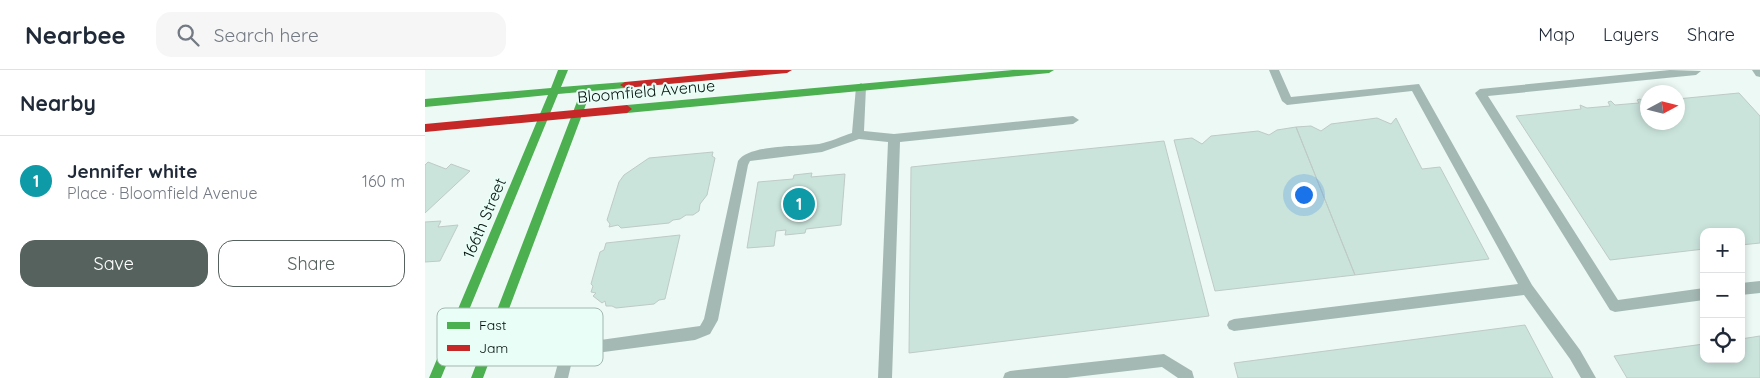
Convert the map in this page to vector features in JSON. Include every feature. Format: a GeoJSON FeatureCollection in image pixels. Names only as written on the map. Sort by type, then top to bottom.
{"type":"FeatureCollection","features":[{"type":"Feature","properties":{"kind":"main road","name":"166th Street"},"geometry":{"type":"LineString","coordinates":[[464,308],[563,70]]}},
{"type":"Feature","properties":{"kind":"main road","name":"Bloomfield Avenue"},"geometry":{"type":"LineString","coordinates":[[425,103],[554,91],[589,84],[787,70]]}},
{"type":"Feature","properties":{"kind":"main road","name":"Bloomfield Avenue"},"geometry":{"type":"LineString","coordinates":[[425,128],[1049,70]]}},
{"type":"Feature","properties":{"kind":"main road"},"geometry":{"type":"LineString","coordinates":[[504,308],[589,84]]}},
{"type":"Feature","properties":{"kind":"main road","name":"166th Street"},"geometry":{"type":"LineString","coordinates":[[435,378],[440,366]]}},
{"type":"Feature","properties":{"kind":"main road"},"geometry":{"type":"LineString","coordinates":[[477,378],[482,366]]}},
{"type":"Feature","properties":{"kind":"lane"},"geometry":{"type":"LineString","coordinates":[[1274,70],[1287,101],[1415,87],[1538,309],[1579,358],[1589,378]]}},
{"type":"Feature","properties":{"kind":"lane"},"geometry":{"type":"LineString","coordinates":[[1695,70],[1606,75],[1479,93],[1615,306],[1700,295]]}},
{"type":"Feature","properties":{"kind":"lane"},"geometry":{"type":"LineString","coordinates":[[858,134],[861,88]]}},
{"type":"Feature","properties":{"kind":"lane"},"geometry":{"type":"LineString","coordinates":[[603,346],[695,334],[705,330],[711,320],[742,164],[746,158],[753,155],[822,148],[858,134],[894,138],[1073,120]]}},
{"type":"Feature","properties":{"kind":"lane"},"geometry":{"type":"LineString","coordinates":[[885,378],[894,138]]}},
{"type":"Feature","properties":{"kind":"lane"},"geometry":{"type":"LineString","coordinates":[[1745,289],[1760,287]]}},
{"type":"Feature","properties":{"kind":"lane"},"geometry":{"type":"LineString","coordinates":[[1234,325],[1527,289]]}},
{"type":"Feature","properties":{"kind":"lane"},"geometry":{"type":"LineString","coordinates":[[1010,378],[1164,360],[1187,378]]}},
{"type":"Feature","properties":{"kind":"building"},"geometry":{"type":"Polygon","coordinates":[[[1739,93],[1760,116],[1760,243],[1745,245],[1745,228],[1700,228],[1700,249],[1610,260],[1516,116],[1581,109],[1580,105],[1587,108],[1610,106],[1608,102],[1611,101],[1615,105],[1639,103],[1637,100],[1640,99],[1640,130],[1685,130],[1685,98],[1739,93]]]}},
{"type":"Feature","properties":{"kind":"building"},"geometry":{"type":"Polygon","coordinates":[[[1377,118],[1391,124],[1396,118],[1422,169],[1440,167],[1489,259],[1355,275],[1296,127],[1311,126],[1321,131],[1331,124],[1377,118]]]}},
{"type":"Feature","properties":{"kind":"building"},"geometry":{"type":"Polygon","coordinates":[[[1296,127],[1355,275],[1215,291],[1174,140],[1192,138],[1202,144],[1211,136],[1258,131],[1269,135],[1277,130],[1296,127]]]}},
{"type":"Feature","properties":{"kind":"building"},"geometry":{"type":"Polygon","coordinates":[[[1164,141],[1209,316],[909,353],[911,167],[1164,141]]]}},
{"type":"Feature","properties":{"kind":"building"},"geometry":{"type":"Polygon","coordinates":[[[713,152],[712,156],[715,158],[707,195],[700,204],[699,211],[669,223],[621,228],[618,225],[609,227],[610,224],[607,220],[619,182],[624,175],[649,158],[713,152]]]}},
{"type":"Feature","properties":{"kind":"building"},"geometry":{"type":"Polygon","coordinates":[[[428,162],[446,169],[451,164],[470,171],[425,213],[425,165],[428,162]]]}},
{"type":"Feature","properties":{"kind":"building"},"geometry":{"type":"Polygon","coordinates":[[[812,173],[811,177],[845,174],[841,225],[806,229],[805,233],[785,235],[786,230],[776,231],[774,246],[747,248],[758,182],[793,179],[794,175],[812,173]]]}},
{"type":"Feature","properties":{"kind":"building"},"geometry":{"type":"Polygon","coordinates":[[[441,221],[438,227],[458,225],[440,261],[425,262],[425,222],[441,221]]]}},
{"type":"Feature","properties":{"kind":"building"},"geometry":{"type":"Polygon","coordinates":[[[680,235],[665,299],[659,300],[654,304],[616,308],[606,306],[605,301],[602,303],[593,296],[596,293],[591,292],[593,286],[591,284],[600,252],[604,250],[606,243],[680,235]]]}},
{"type":"Feature","properties":{"kind":"building"},"geometry":{"type":"Polygon","coordinates":[[[1525,325],[1553,378],[1238,378],[1234,363],[1525,325]]]}},
{"type":"Feature","properties":{"kind":"building"},"geometry":{"type":"Polygon","coordinates":[[[1760,336],[1760,378],[1627,378],[1614,356],[1700,345],[1700,363],[1745,363],[1745,338],[1760,336]]]}},
{"type":"Feature","properties":{"kind":"traffic: fast"},"geometry":{"type":"LineString","coordinates":[[464,308],[563,70]]}},
{"type":"Feature","properties":{"kind":"traffic: fast"},"geometry":{"type":"LineString","coordinates":[[627,109],[1049,70]]}},
{"type":"Feature","properties":{"kind":"traffic: fast"},"geometry":{"type":"LineString","coordinates":[[425,103],[625,85]]}},
{"type":"Feature","properties":{"kind":"traffic: fast"},"geometry":{"type":"LineString","coordinates":[[504,308],[583,99]]}},
{"type":"Feature","properties":{"kind":"traffic: fast"},"geometry":{"type":"LineString","coordinates":[[435,378],[440,366]]}},
{"type":"Feature","properties":{"kind":"traffic: fast"},"geometry":{"type":"LineString","coordinates":[[477,378],[482,366]]}},
{"type":"Feature","properties":{"kind":"traffic: jam"},"geometry":{"type":"LineString","coordinates":[[625,85],[787,70]]}},
{"type":"Feature","properties":{"kind":"traffic: jam"},"geometry":{"type":"LineString","coordinates":[[425,128],[627,109]]}},
{"type":"Feature","properties":{"kind":"place","name":"Jennifer white"},"geometry":{"type":"Point","coordinates":[799,204]}}]}
